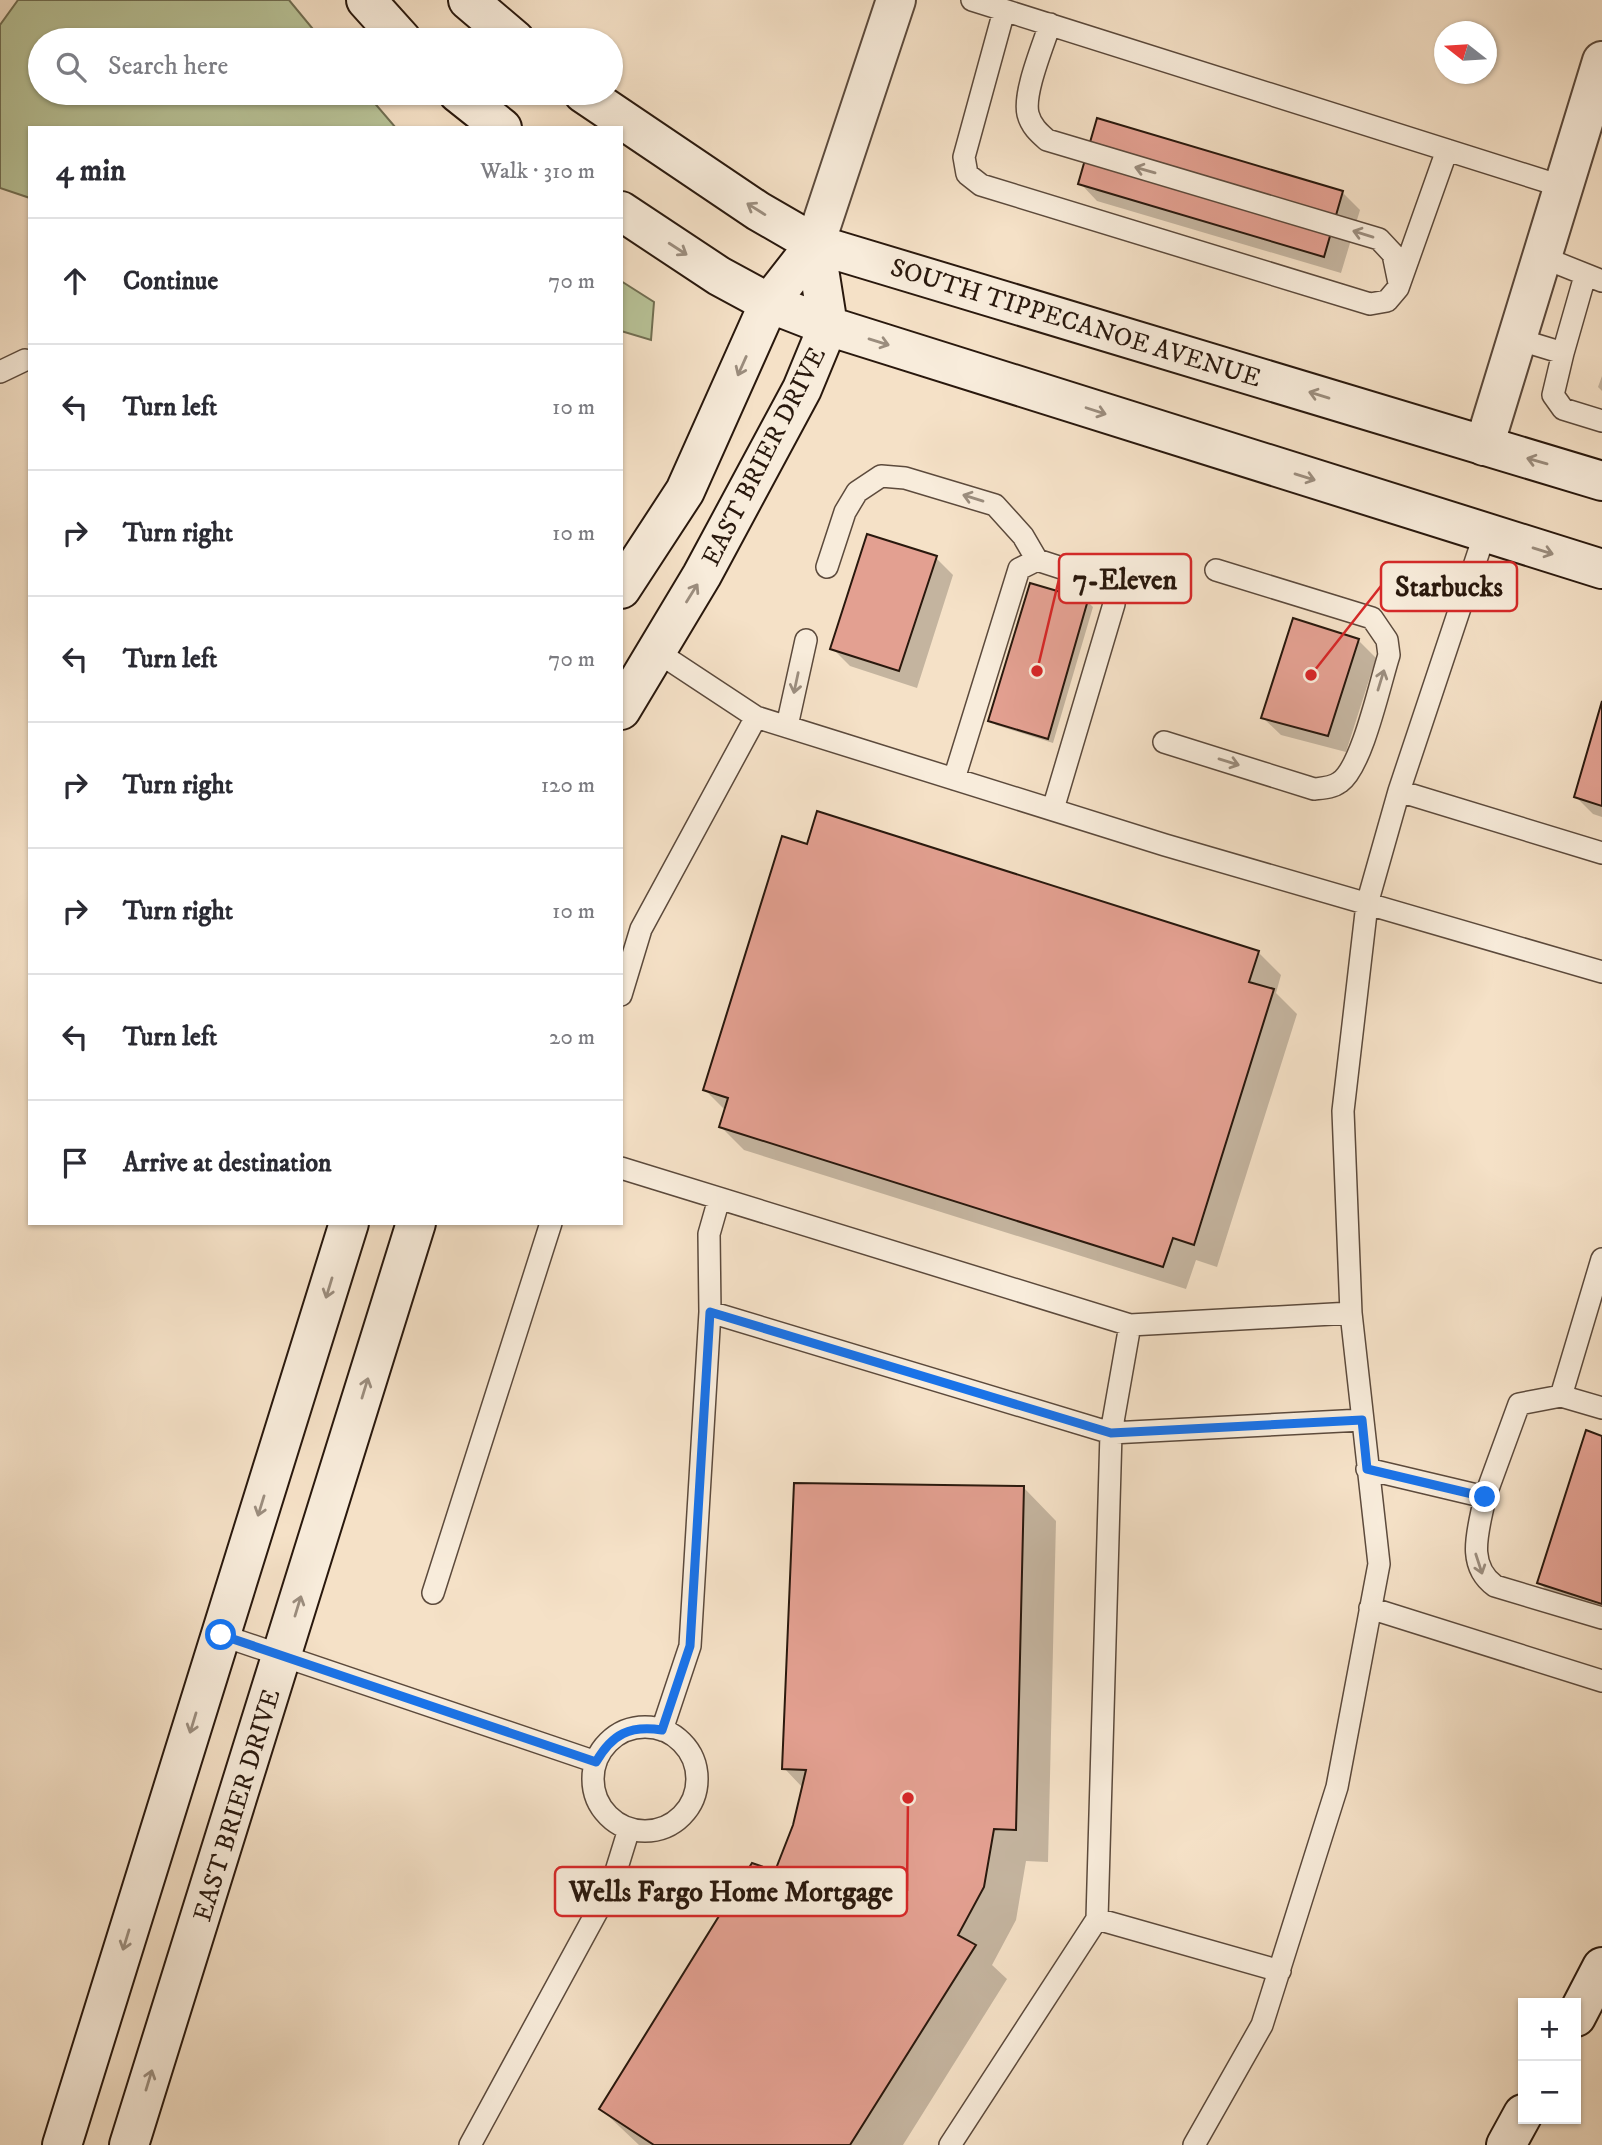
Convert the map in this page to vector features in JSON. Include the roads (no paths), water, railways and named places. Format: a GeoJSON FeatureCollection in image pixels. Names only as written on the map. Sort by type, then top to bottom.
{"type":"FeatureCollection","features":[{"type":"Feature","properties":{"kind":"street"},"geometry":{"type":"LineString","coordinates":[[366,0],[391,28]]}},
{"type":"Feature","properties":{"kind":"street"},"geometry":{"type":"LineString","coordinates":[[468,0],[501,28]]}},
{"type":"Feature","properties":{"kind":"street"},"geometry":{"type":"LineString","coordinates":[[815,244],[896,0]]}},
{"type":"Feature","properties":{"kind":"street"},"geometry":{"type":"LineString","coordinates":[[1484,446],[1602,61]]}},
{"type":"Feature","properties":{"kind":"street"},"geometry":{"type":"LineString","coordinates":[[473,105],[499,126]]}},
{"type":"Feature","properties":{"kind":"street","name":"SOUTH TIPPECANOE AVENUE"},"geometry":{"type":"LineString","coordinates":[[601,105],[747,204],[815,244],[1602,481]]}},
{"type":"Feature","properties":{"kind":"street"},"geometry":{"type":"LineString","coordinates":[[623,212],[719,276],[769,303],[828,326],[1602,569]]}},
{"type":"Feature","properties":{"kind":"street","name":"EAST BRIER DRIVE"},"geometry":{"type":"LineString","coordinates":[[623,586],[685,491],[769,303],[815,244]]}},
{"type":"Feature","properties":{"kind":"street","name":"EAST BRIER DRIVE"},"geometry":{"type":"LineString","coordinates":[[623,707],[702,576],[802,389],[828,326],[815,244]]}},
{"type":"Feature","properties":{"kind":"street"},"geometry":{"type":"LineString","coordinates":[[62,2145],[348,1225]]}},
{"type":"Feature","properties":{"kind":"street","name":"EAST BRIER DRIVE"},"geometry":{"type":"LineString","coordinates":[[128,2145],[415,1225]]}},
{"type":"Feature","properties":{"kind":"street"},"geometry":{"type":"LineString","coordinates":[[1581,2007],[1602,1967]]}},
{"type":"Feature","properties":{"kind":"street"},"geometry":{"type":"LineString","coordinates":[[1506,2145],[1518,2123]]}},
{"type":"Feature","properties":{"kind":"lane"},"geometry":{"type":"LineString","coordinates":[[972,0],[1564,187]]}},
{"type":"Feature","properties":{"kind":"lane"},"geometry":{"type":"LineString","coordinates":[[1004,11],[964,157],[967,174],[981,185],[1370,304],[1387,301],[1400,285],[1447,150]]}},
{"type":"Feature","properties":{"kind":"lane"},"geometry":{"type":"LineString","coordinates":[[1050,24],[1029,93],[1027,113],[1035,130],[1047,140],[1379,239],[1393,254],[1400,285]]}},
{"type":"Feature","properties":{"kind":"lane"},"geometry":{"type":"LineString","coordinates":[[1542,257],[1594,279],[1563,353],[1553,395],[1563,409],[1602,421]]}},
{"type":"Feature","properties":{"kind":"lane"},"geometry":{"type":"LineString","coordinates":[[1517,339],[1563,353]]}},
{"type":"Feature","properties":{"kind":"lane"},"geometry":{"type":"LineString","coordinates":[[0,372],[24,360]]}},
{"type":"Feature","properties":{"kind":"lane"},"geometry":{"type":"LineString","coordinates":[[827,567],[845,512],[857,492],[881,476],[905,478],[995,505],[1023,536],[1037,560],[1108,583],[1114,604],[1053,809]]}},
{"type":"Feature","properties":{"kind":"lane"},"geometry":{"type":"LineString","coordinates":[[1194,2145],[1262,2025],[1280,1971],[1337,1787],[1378,1564],[1351,1313],[1343,1111],[1367,904],[1399,791],[1485,533]]}},
{"type":"Feature","properties":{"kind":"lane"},"geometry":{"type":"LineString","coordinates":[[954,779],[1019,569],[1037,560]]}},
{"type":"Feature","properties":{"kind":"lane"},"geometry":{"type":"LineString","coordinates":[[1164,742],[1314,789],[1328,788],[1339,783],[1354,768],[1388,655],[1387,640],[1372,618],[1216,570]]}},
{"type":"Feature","properties":{"kind":"lane"},"geometry":{"type":"LineString","coordinates":[[787,726],[806,640]]}},
{"type":"Feature","properties":{"kind":"lane"},"geometry":{"type":"LineString","coordinates":[[656,650],[757,717],[1367,904],[1602,972]]}},
{"type":"Feature","properties":{"kind":"lane"},"geometry":{"type":"LineString","coordinates":[[623,988],[641,929],[757,717]]}},
{"type":"Feature","properties":{"kind":"lane"},"geometry":{"type":"LineString","coordinates":[[1399,791],[1602,853]]}},
{"type":"Feature","properties":{"kind":"lane"},"geometry":{"type":"LineString","coordinates":[[623,1169],[1130,1325],[1351,1313]]}},
{"type":"Feature","properties":{"kind":"lane"},"geometry":{"type":"LineString","coordinates":[[662,1730],[690,1646],[710,1312],[709,1234],[719,1199]]}},
{"type":"Feature","properties":{"kind":"lane"},"geometry":{"type":"LineString","coordinates":[[433,1593],[550,1225]]}},
{"type":"Feature","properties":{"kind":"lane"},"geometry":{"type":"LineString","coordinates":[[1561,1396],[1602,1259]]}},
{"type":"Feature","properties":{"kind":"lane"},"geometry":{"type":"LineString","coordinates":[[710,1312],[1111,1433],[1362,1420]]}},
{"type":"Feature","properties":{"kind":"lane"},"geometry":{"type":"LineString","coordinates":[[950,2145],[1097,1919],[1111,1433],[1130,1325]]}},
{"type":"Feature","properties":{"kind":"lane"},"geometry":{"type":"LineString","coordinates":[[1602,1408],[1561,1396],[1519,1404],[1485,1497],[1475,1551],[1477,1566],[1485,1579],[1495,1586],[1602,1618]]}},
{"type":"Feature","properties":{"kind":"lane"},"geometry":{"type":"LineString","coordinates":[[1367,1469],[1485,1497]]}},
{"type":"Feature","properties":{"kind":"lane"},"geometry":{"type":"LineString","coordinates":[[1370,1608],[1602,1681]]}},
{"type":"Feature","properties":{"kind":"lane"},"geometry":{"type":"LineString","coordinates":[[221,1635],[596,1762]]}},
{"type":"Feature","properties":{"kind":"lane"},"geometry":{"type":"LineString","coordinates":[[642,1727],[662,1730],[680,1740],[692,1756],[697,1775],[695,1796],[685,1814],[669,1826],[649,1831],[629,1829],[611,1819],[599,1802],[594,1783],[596,1762],[606,1745],[622,1732],[642,1727]]}},
{"type":"Feature","properties":{"kind":"lane"},"geometry":{"type":"LineString","coordinates":[[470,2145],[612,1884],[629,1829]]}},
{"type":"Feature","properties":{"kind":"lane"},"geometry":{"type":"LineString","coordinates":[[1097,1919],[1280,1971]]}},
{"type":"Feature","properties":{"kind":"place","name":"7-Eleven"},"geometry":{"type":"Point","coordinates":[1037,671]}},
{"type":"Feature","properties":{"kind":"place","name":"Starbucks"},"geometry":{"type":"Point","coordinates":[1311,675]}},
{"type":"Feature","properties":{"kind":"place","name":"Wells Fargo Home Mortgage"},"geometry":{"type":"Point","coordinates":[908,1798]}}]}
